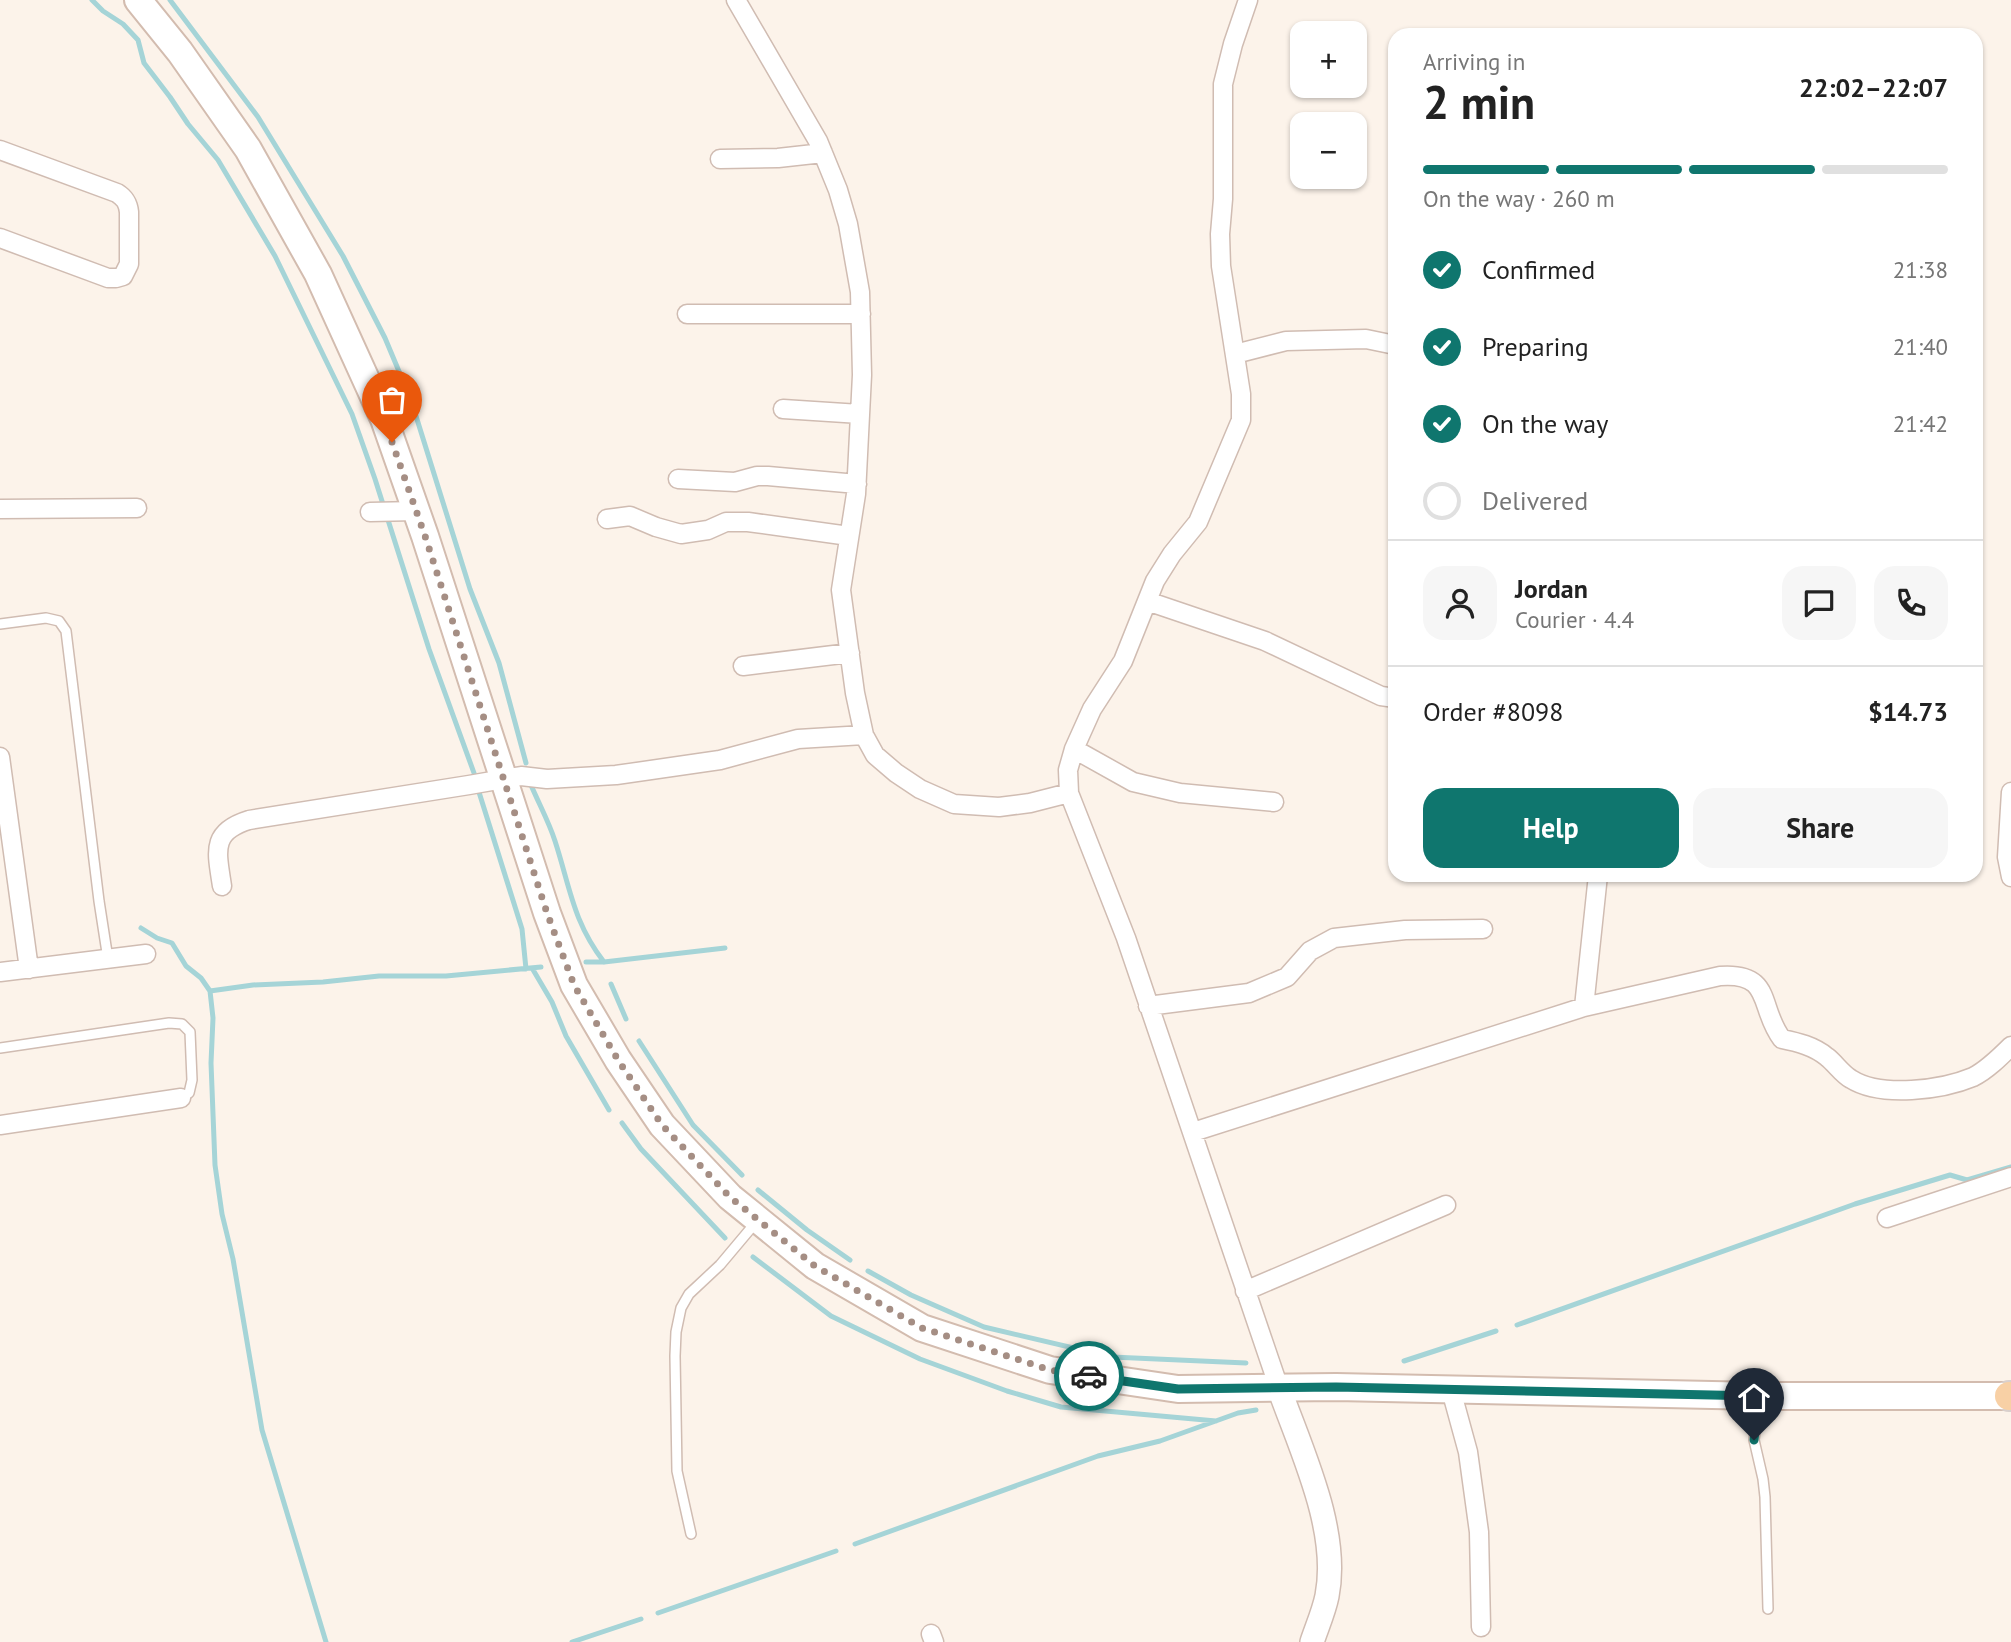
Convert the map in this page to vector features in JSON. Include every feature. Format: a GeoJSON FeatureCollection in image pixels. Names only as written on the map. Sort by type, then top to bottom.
{"type":"FeatureCollection","features":[{"type":"Feature","properties":{"kind":"main road"},"geometry":{"type":"LineString","coordinates":[[138,0],[180,52],[248,149],[318,274],[384,419],[404,511],[503,778],[547,913],[574,985],[618,1060],[662,1125],[730,1197],[815,1266],[922,1328],[1050,1370],[1178,1389],[1336,1387],[1759,1396],[2010,1396]]}},
{"type":"Feature","properties":{"kind":"street"},"geometry":{"type":"LineString","coordinates":[[736,0],[818,141],[838,190],[848,224],[860,292],[862,375],[857,485],[841,590],[855,693],[864,735],[875,755],[896,773],[920,789],[954,804],[999,807],[1030,803],[1069,793]]}},
{"type":"Feature","properties":{"kind":"street"},"geometry":{"type":"LineString","coordinates":[[1248,0],[1223,84],[1221,266],[1241,394],[1241,420],[1198,522],[1172,554],[1155,582],[1123,661],[1092,709],[1074,749],[1068,770],[1069,793],[1122,927],[1328,1532],[1327,1595],[1312,1642]]}},
{"type":"Feature","properties":{"kind":"street"},"geometry":{"type":"LineString","coordinates":[[0,150],[124,198],[129,212],[129,264],[123,276],[108,278],[0,238]]}},
{"type":"Feature","properties":{"kind":"street"},"geometry":{"type":"LineString","coordinates":[[720,159],[778,158],[823,153]]}},
{"type":"Feature","properties":{"kind":"street"},"geometry":{"type":"LineString","coordinates":[[687,314],[860,314]]}},
{"type":"Feature","properties":{"kind":"street"},"geometry":{"type":"LineString","coordinates":[[1235,354],[1286,341],[1366,339],[1388,344]]}},
{"type":"Feature","properties":{"kind":"street"},"geometry":{"type":"LineString","coordinates":[[783,409],[860,414]]}},
{"type":"Feature","properties":{"kind":"street"},"geometry":{"type":"LineString","coordinates":[[678,479],[734,482],[768,476],[857,485]]}},
{"type":"Feature","properties":{"kind":"street"},"geometry":{"type":"LineString","coordinates":[[0,509],[137,508]]}},
{"type":"Feature","properties":{"kind":"street"},"geometry":{"type":"LineString","coordinates":[[370,512],[404,511]]}},
{"type":"Feature","properties":{"kind":"street"},"geometry":{"type":"LineString","coordinates":[[607,519],[630,516],[681,534],[708,530],[726,522],[748,522],[849,536]]}},
{"type":"Feature","properties":{"kind":"street"},"geometry":{"type":"LineString","coordinates":[[1147,601],[1265,641],[1388,697]]}},
{"type":"Feature","properties":{"kind":"street"},"geometry":{"type":"LineString","coordinates":[[743,666],[850,653]]}},
{"type":"Feature","properties":{"kind":"street"},"geometry":{"type":"LineString","coordinates":[[222,886],[217,853],[219,842],[226,831],[249,820],[503,778],[521,776],[547,779],[616,775],[720,760],[798,739],[864,735]]}},
{"type":"Feature","properties":{"kind":"street"},"geometry":{"type":"LineString","coordinates":[[1074,749],[1133,782],[1180,793],[1274,802]]}},
{"type":"Feature","properties":{"kind":"street"},"geometry":{"type":"LineString","coordinates":[[0,757],[29,968]]}},
{"type":"Feature","properties":{"kind":"street"},"geometry":{"type":"LineString","coordinates":[[2010,801],[2007,857],[2011,877]]}},
{"type":"Feature","properties":{"kind":"street"},"geometry":{"type":"LineString","coordinates":[[1584,1007],[1597,882]]}},
{"type":"Feature","properties":{"kind":"street"},"geometry":{"type":"LineString","coordinates":[[1149,1006],[1249,993],[1287,977],[1310,951],[1334,938],[1405,930],[1483,929]]}},
{"type":"Feature","properties":{"kind":"street"},"geometry":{"type":"LineString","coordinates":[[0,972],[146,954]]}},
{"type":"Feature","properties":{"kind":"street"},"geometry":{"type":"LineString","coordinates":[[1193,1132],[1584,1007],[1720,976],[1748,978],[1759,986],[1773,1027],[1782,1039],[1796,1041],[1814,1049],[1826,1056],[1850,1079],[1874,1089],[1944,1086],[1974,1076],[2011,1046]]}},
{"type":"Feature","properties":{"kind":"street"},"geometry":{"type":"LineString","coordinates":[[0,1125],[181,1098]]}},
{"type":"Feature","properties":{"kind":"street"},"geometry":{"type":"LineString","coordinates":[[1887,1217],[2011,1177]]}},
{"type":"Feature","properties":{"kind":"street"},"geometry":{"type":"LineString","coordinates":[[1245,1291],[1446,1205]]}},
{"type":"Feature","properties":{"kind":"street"},"geometry":{"type":"LineString","coordinates":[[1451,1390],[1468,1452],[1479,1532],[1481,1627]]}},
{"type":"Feature","properties":{"kind":"lane"},"geometry":{"type":"LineString","coordinates":[[0,624],[46,618],[59,621],[66,631],[108,959]]}},
{"type":"Feature","properties":{"kind":"lane"},"geometry":{"type":"LineString","coordinates":[[0,1048],[169,1023],[182,1024],[190,1032],[192,1080],[189,1093],[181,1098]]}},
{"type":"Feature","properties":{"kind":"lane"},"geometry":{"type":"LineString","coordinates":[[691,1534],[677,1471],[675,1356],[681,1308],[689,1294],[720,1265],[758,1220]]}},
{"type":"Feature","properties":{"kind":"lane"},"geometry":{"type":"LineString","coordinates":[[1759,1396],[1754,1440],[1765,1497],[1768,1609]]}},
{"type":"Feature","properties":{"kind":"waterway"},"geometry":{"type":"LineString","coordinates":[[92,0],[123,24],[138,40],[144,63],[218,160],[275,256],[352,414],[429,649],[474,773]]}},
{"type":"Feature","properties":{"kind":"waterway"},"geometry":{"type":"LineString","coordinates":[[170,0],[258,117],[343,256],[385,338],[411,400],[470,589],[499,663],[526,763]]}},
{"type":"Feature","properties":{"kind":"waterway"},"geometry":{"type":"LineString","coordinates":[[531,785],[553,834],[585,933],[604,962]]}},
{"type":"Feature","properties":{"kind":"waterway"},"geometry":{"type":"LineString","coordinates":[[478,789],[522,929],[526,969]]}},
{"type":"Feature","properties":{"kind":"waterway"},"geometry":{"type":"LineString","coordinates":[[141,928],[172,943],[186,966],[201,978],[210,991]]}},
{"type":"Feature","properties":{"kind":"waterway"},"geometry":{"type":"LineString","coordinates":[[586,962],[725,948]]}},
{"type":"Feature","properties":{"kind":"waterway"},"geometry":{"type":"LineString","coordinates":[[326,1642],[262,1430],[233,1259],[222,1214],[215,1165],[211,1063],[213,1018],[210,991],[253,985],[379,976],[446,976],[541,967]]}},
{"type":"Feature","properties":{"kind":"waterway"},"geometry":{"type":"LineString","coordinates":[[532,968],[552,1002],[566,1036],[609,1110]]}},
{"type":"Feature","properties":{"kind":"waterway"},"geometry":{"type":"LineString","coordinates":[[611,984],[626,1019]]}},
{"type":"Feature","properties":{"kind":"waterway"},"geometry":{"type":"LineString","coordinates":[[639,1041],[693,1125],[742,1175]]}},
{"type":"Feature","properties":{"kind":"waterway"},"geometry":{"type":"LineString","coordinates":[[622,1123],[641,1149],[725,1238]]}},
{"type":"Feature","properties":{"kind":"waterway"},"geometry":{"type":"LineString","coordinates":[[1517,1325],[1855,1204],[1950,1175],[1967,1180],[2011,1167]]}},
{"type":"Feature","properties":{"kind":"waterway"},"geometry":{"type":"LineString","coordinates":[[758,1190],[807,1230],[850,1260]]}},
{"type":"Feature","properties":{"kind":"waterway"},"geometry":{"type":"LineString","coordinates":[[753,1257],[831,1316],[920,1359],[1007,1391],[1061,1407],[1216,1421]]}},
{"type":"Feature","properties":{"kind":"waterway"},"geometry":{"type":"LineString","coordinates":[[868,1271],[911,1295],[984,1327],[1112,1357],[1246,1363]]}},
{"type":"Feature","properties":{"kind":"waterway"},"geometry":{"type":"LineString","coordinates":[[1404,1361],[1496,1331]]}},
{"type":"Feature","properties":{"kind":"waterway"},"geometry":{"type":"LineString","coordinates":[[855,1544],[1098,1456],[1160,1441],[1238,1413],[1256,1410]]}},
{"type":"Feature","properties":{"kind":"waterway"},"geometry":{"type":"LineString","coordinates":[[658,1613],[836,1551]]}},
{"type":"Feature","properties":{"kind":"waterway"},"geometry":{"type":"LineString","coordinates":[[572,1642],[641,1619]]}},
{"type":"Feature","properties":{"kind":"way so far"},"geometry":{"type":"LineString","coordinates":[[392,442],[547,913],[574,985],[618,1060],[662,1125],[730,1197],[815,1266],[922,1328],[1050,1370],[1089,1376]]}},
{"type":"Feature","properties":{"kind":"route"},"geometry":{"type":"LineString","coordinates":[[1089,1376],[1178,1389],[1336,1387],[1759,1396],[1754,1440]]}}]}
